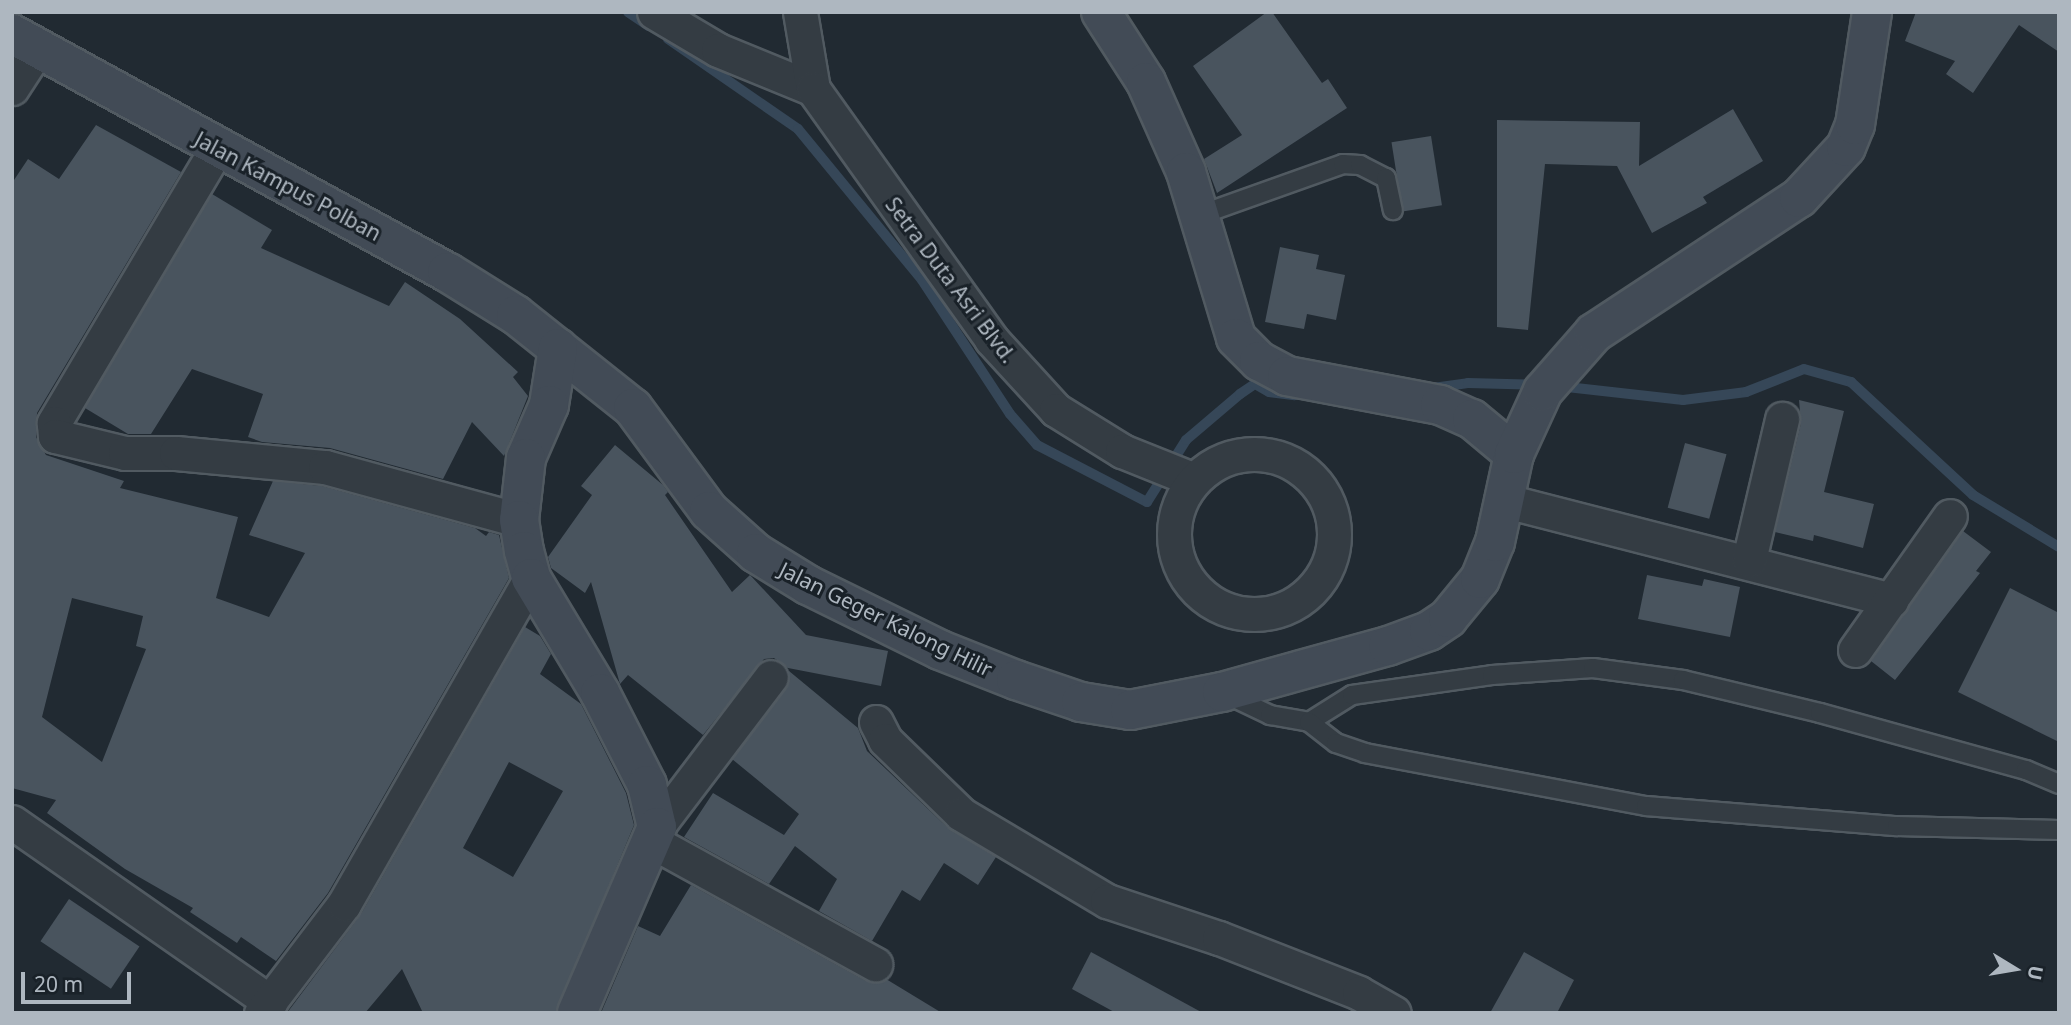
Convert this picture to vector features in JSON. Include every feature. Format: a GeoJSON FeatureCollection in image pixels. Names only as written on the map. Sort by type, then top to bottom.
{"type":"FeatureCollection","features":[{"type":"Feature","properties":{"kind":"street"},"geometry":{"type":"LineString","coordinates":[[654,12],[718,50],[813,89]]}},
{"type":"Feature","properties":{"kind":"street","name":"Setra Duta Asri Blvd."},"geometry":{"type":"LineString","coordinates":[[800,12],[813,89],[936,267],[991,339],[1056,410],[1122,451],[1192,479]]}},
{"type":"Feature","properties":{"kind":"street"},"geometry":{"type":"LineString","coordinates":[[1101,12],[1146,82],[1186,172],[1197,216],[1236,338],[1259,361],[1287,376],[1440,405],[1472,419],[1514,454]]}},
{"type":"Feature","properties":{"kind":"street","name":"Jalan Geger Kalong Hilir"},"geometry":{"type":"LineString","coordinates":[[558,348],[633,408],[709,510],[756,553],[808,584],[940,650],[1081,702],[1130,710],[1222,692],[1429,631],[1448,618],[1480,579],[1506,501],[1514,454],[1543,391],[1594,333],[1799,198],[1846,147],[1855,125],[1872,12]]}},
{"type":"Feature","properties":{"kind":"street"},"geometry":{"type":"LineString","coordinates":[[12,88],[25,41]]}},
{"type":"Feature","properties":{"kind":"street","name":"Jalan Kampus Polban"},"geometry":{"type":"LineString","coordinates":[[25,41],[447,272],[516,314],[558,348]]}},
{"type":"Feature","properties":{"kind":"street"},"geometry":{"type":"LineString","coordinates":[[217,148],[54,423],[55,436],[125,453],[176,453],[325,467],[519,520]]}},
{"type":"Feature","properties":{"kind":"street"},"geometry":{"type":"LineString","coordinates":[[558,348],[549,405],[526,458],[519,520],[531,578],[600,694],[647,785],[654,834]]}},
{"type":"Feature","properties":{"kind":"street"},"geometry":{"type":"LineString","coordinates":[[1749,560],[1782,419]]}},
{"type":"Feature","properties":{"kind":"street"},"geometry":{"type":"LineString","coordinates":[[1260,454],[1285,460],[1306,472],[1323,492],[1332,515],[1334,540],[1328,564],[1315,586],[1296,602],[1260,613],[1223,608],[1202,595],[1186,575],[1176,553],[1174,528],[1192,479],[1236,456],[1260,454]]}},
{"type":"Feature","properties":{"kind":"street"},"geometry":{"type":"LineString","coordinates":[[1506,501],[1749,560],[1891,600]]}},
{"type":"Feature","properties":{"kind":"street"},"geometry":{"type":"LineString","coordinates":[[1854,650],[1950,516]]}},
{"type":"Feature","properties":{"kind":"street"},"geometry":{"type":"LineString","coordinates":[[12,822],[266,1007],[344,904],[531,578]]}},
{"type":"Feature","properties":{"kind":"street"},"geometry":{"type":"LineString","coordinates":[[578,1013],[654,834],[771,677]]}},
{"type":"Feature","properties":{"kind":"street"},"geometry":{"type":"LineString","coordinates":[[876,722],[885,740],[961,814],[1107,901],[1231,943],[1359,993],[1394,1013]]}},
{"type":"Feature","properties":{"kind":"street"},"geometry":{"type":"LineString","coordinates":[[654,834],[875,964]]}},
{"type":"Feature","properties":{"kind":"lane"},"geometry":{"type":"LineString","coordinates":[[1197,216],[1343,164],[1360,165],[1385,178],[1393,210]]}},
{"type":"Feature","properties":{"kind":"lane"},"geometry":{"type":"LineString","coordinates":[[1309,722],[1352,695],[1492,675],[1593,668],[1683,680],[1820,713],[2026,770],[2059,784]]}},
{"type":"Feature","properties":{"kind":"lane"},"geometry":{"type":"LineString","coordinates":[[1222,692],[1270,715],[1309,722],[1336,743],[1365,753],[1647,806],[1897,827],[2059,830]]}},
{"type":"Feature","properties":{"kind":"building"},"geometry":{"type":"Polygon","coordinates":[[[1267,12],[1272,12],[1322,83],[1328,79],[1347,108],[1217,193],[1204,159],[1242,135],[1193,66],[1267,12]]]}},
{"type":"Feature","properties":{"kind":"building"},"geometry":{"type":"Polygon","coordinates":[[[1916,12],[2059,12],[2059,52],[2019,25],[1973,93],[1946,74],[1955,61],[1905,41],[1916,12]]]}},
{"type":"Feature","properties":{"kind":"building"},"geometry":{"type":"Polygon","coordinates":[[[1733,109],[1763,161],[1703,197],[1707,203],[1652,233],[1617,166],[1545,164],[1528,330],[1497,327],[1497,120],[1640,122],[1639,166],[1733,109]]]}},
{"type":"Feature","properties":{"kind":"building"},"geometry":{"type":"Polygon","coordinates":[[[96,125],[181,172],[37,413],[36,437],[46,455],[124,481],[120,488],[238,517],[216,598],[269,617],[305,553],[249,535],[273,481],[322,486],[475,528],[486,536],[489,532],[499,535],[509,578],[328,893],[276,961],[241,937],[237,943],[190,912],[193,908],[125,869],[47,813],[56,800],[12,788],[12,183],[28,159],[59,179],[96,125]],[[72,598],[42,717],[102,762],[146,649],[136,646],[143,616],[72,598]]]}},
{"type":"Feature","properties":{"kind":"building"},"geometry":{"type":"Polygon","coordinates":[[[1431,136],[1442,205],[1402,211],[1391,142],[1431,136]]]}},
{"type":"Feature","properties":{"kind":"building"},"geometry":{"type":"Polygon","coordinates":[[[212,194],[272,230],[261,248],[389,306],[405,282],[460,319],[518,372],[513,377],[528,396],[504,456],[472,422],[443,479],[330,448],[262,442],[248,437],[263,394],[192,369],[151,434],[128,434],[85,408],[212,194]]]}},
{"type":"Feature","properties":{"kind":"building"},"geometry":{"type":"Polygon","coordinates":[[[1280,247],[1319,255],[1316,269],[1345,275],[1336,320],[1307,314],[1304,329],[1265,322],[1280,247]]]}},
{"type":"Feature","properties":{"kind":"building"},"geometry":{"type":"Polygon","coordinates":[[[1799,400],[1844,411],[1824,492],[1874,504],[1863,548],[1814,535],[1813,541],[1775,532],[1801,423],[1799,400]]]}},
{"type":"Feature","properties":{"kind":"building"},"geometry":{"type":"Polygon","coordinates":[[[1685,443],[1727,454],[1709,519],[1668,508],[1685,443]]]}},
{"type":"Feature","properties":{"kind":"building"},"geometry":{"type":"Polygon","coordinates":[[[615,445],[663,485],[668,492],[665,495],[732,592],[750,575],[806,635],[888,651],[881,686],[788,668],[774,658],[764,659],[703,735],[628,675],[620,684],[591,582],[585,593],[551,568],[548,557],[592,495],[581,486],[615,445]]]}},
{"type":"Feature","properties":{"kind":"building"},"geometry":{"type":"Polygon","coordinates":[[[1963,531],[1991,552],[1976,571],[1980,573],[1895,680],[1871,661],[1963,531]]]}},
{"type":"Feature","properties":{"kind":"building"},"geometry":{"type":"Polygon","coordinates":[[[1647,575],[1702,586],[1704,579],[1740,587],[1730,637],[1638,619],[1647,575]]]}},
{"type":"Feature","properties":{"kind":"building"},"geometry":{"type":"Polygon","coordinates":[[[2010,588],[2059,613],[2059,742],[1958,692],[2010,588]]]}},
{"type":"Feature","properties":{"kind":"building"},"geometry":{"type":"Polygon","coordinates":[[[525,627],[540,636],[551,654],[540,674],[581,704],[626,793],[634,825],[556,1013],[423,1013],[402,969],[365,1013],[287,1013],[361,914],[525,627]],[[509,762],[463,848],[513,877],[563,791],[509,762]]]}},
{"type":"Feature","properties":{"kind":"building"},"geometry":{"type":"Polygon","coordinates":[[[789,671],[858,728],[867,751],[948,828],[996,857],[978,885],[944,863],[920,901],[902,890],[872,941],[819,911],[837,879],[795,846],[769,884],[684,837],[713,793],[784,835],[799,814],[732,759],[786,689],[789,671]]]}},
{"type":"Feature","properties":{"kind":"building"},"geometry":{"type":"Polygon","coordinates":[[[691,885],[866,981],[886,979],[942,1013],[601,1013],[638,926],[660,936],[691,885]]]}},
{"type":"Feature","properties":{"kind":"building"},"geometry":{"type":"Polygon","coordinates":[[[69,899],[139,947],[111,989],[40,941],[69,899]]]}},
{"type":"Feature","properties":{"kind":"building"},"geometry":{"type":"Polygon","coordinates":[[[1091,952],[1203,1013],[1116,1013],[1072,989],[1091,952]]]}},
{"type":"Feature","properties":{"kind":"building"},"geometry":{"type":"Polygon","coordinates":[[[1524,952],[1574,980],[1557,1013],[1490,1013],[1524,952]]]}},
{"type":"Feature","properties":{"kind":"waterway"},"geometry":{"type":"LineString","coordinates":[[628,12],[649,26]]}},
{"type":"Feature","properties":{"kind":"waterway"},"geometry":{"type":"LineString","coordinates":[[668,39],[798,129],[922,280],[1010,414],[1037,445],[1147,502],[1186,440],[1240,394],[1255,384],[1269,392],[1295,395]]}},
{"type":"Feature","properties":{"kind":"waterway"},"geometry":{"type":"LineString","coordinates":[[1558,386],[1683,400],[1746,392],[1804,369],[1851,382],[1973,495],[2059,547]]}},
{"type":"Feature","properties":{"kind":"waterway"},"geometry":{"type":"LineString","coordinates":[[1433,388],[1468,383],[1539,385]]}}]}
